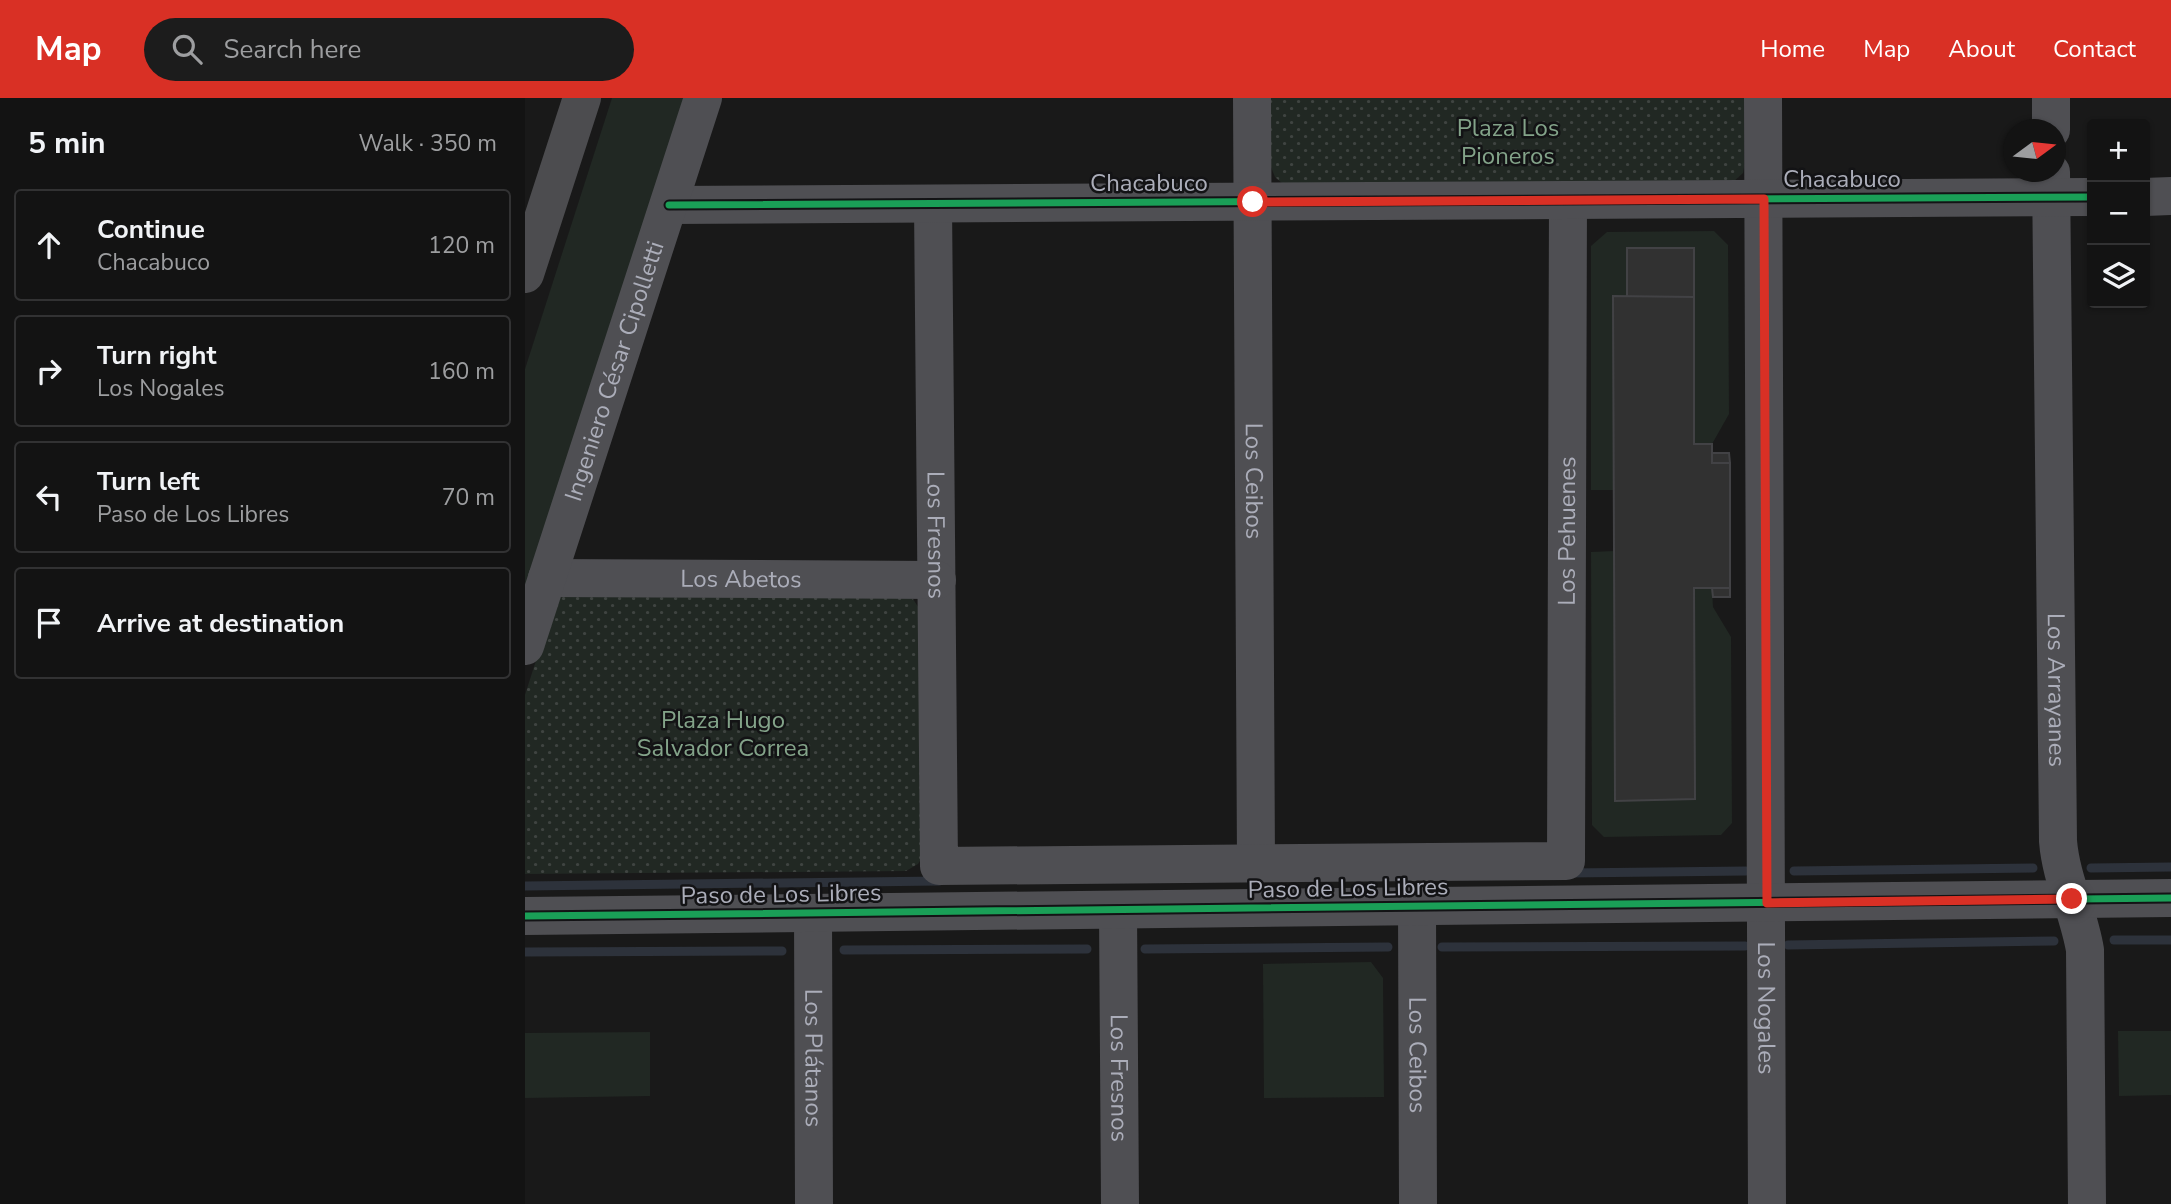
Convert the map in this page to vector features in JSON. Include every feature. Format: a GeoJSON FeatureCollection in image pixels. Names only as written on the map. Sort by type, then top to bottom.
{"type":"FeatureCollection","features":[{"type":"Feature","properties":{"kind":"highway"},"geometry":{"type":"LineString","coordinates":[[525,274],[582,98]]}},
{"type":"Feature","properties":{"kind":"street","name":"Ingeniero César Cipolletti"},"geometry":{"type":"LineString","coordinates":[[525,646],[703,98]]}},
{"type":"Feature","properties":{"kind":"street","name":"Los Ceibos"},"geometry":{"type":"LineString","coordinates":[[1252,98],[1256,863]]}},
{"type":"Feature","properties":{"kind":"street","name":"Los Nogales"},"geometry":{"type":"LineString","coordinates":[[1763,98],[1767,1204]]}},
{"type":"Feature","properties":{"kind":"street"},"geometry":{"type":"LineString","coordinates":[[2051,98],[2051,119]]}},
{"type":"Feature","properties":{"kind":"street","name":"Chacabuco"},"geometry":{"type":"LineString","coordinates":[[669,205],[1764,199],[2051,184],[2087,195]]}},
{"type":"Feature","properties":{"kind":"street","name":"Los Arrayanes"},"geometry":{"type":"LineString","coordinates":[[2051,184],[2058,841],[2062,868],[2081,930],[2086,959],[2087,1204]]}},
{"type":"Feature","properties":{"kind":"street"},"geometry":{"type":"LineString","coordinates":[[2150,197],[2171,197]]}},
{"type":"Feature","properties":{"kind":"street","name":"Los Pehuenes"},"geometry":{"type":"LineString","coordinates":[[1256,863],[1566,861],[1568,200]]}},
{"type":"Feature","properties":{"kind":"street","name":"Los Fresnos"},"geometry":{"type":"LineString","coordinates":[[933,204],[939,866],[1256,863]]}},
{"type":"Feature","properties":{"kind":"street","name":"Los Abetos"},"geometry":{"type":"LineString","coordinates":[[547,578],[937,580]]}},
{"type":"Feature","properties":{"kind":"street","name":"Paso de Los Libres"},"geometry":{"type":"LineString","coordinates":[[525,916],[2171,898]]}},
{"type":"Feature","properties":{"kind":"street","name":"Los Ceibos"},"geometry":{"type":"LineString","coordinates":[[1417,906],[1418,1204]]}},
{"type":"Feature","properties":{"kind":"street","name":"Los Fresnos"},"geometry":{"type":"LineString","coordinates":[[1118,910],[1120,1204]]}},
{"type":"Feature","properties":{"kind":"street","name":"Los Plátanos"},"geometry":{"type":"LineString","coordinates":[[813,913],[814,1204]]}},
{"type":"Feature","properties":{"kind":"green space"},"geometry":{"type":"Polygon","coordinates":[[[612,98],[692,98],[525,608],[525,369],[612,98]]]}},
{"type":"Feature","properties":{"kind":"green space","name":"Plaza Los Pioneros"},"geometry":{"type":"Polygon","coordinates":[[[1271,98],[1744,98],[1744,167],[1743,173],[1733,182],[1283,184],[1275,177],[1271,167],[1271,98]]]}},
{"type":"Feature","properties":{"kind":"green space"},"geometry":{"type":"Polygon","coordinates":[[[1714,231],[1728,245],[1729,414],[1712,444],[1694,444],[1694,248],[1627,248],[1627,297],[1614,490],[1591,490],[1591,246],[1607,232],[1714,231]]]}},
{"type":"Feature","properties":{"kind":"green space"},"geometry":{"type":"Polygon","coordinates":[[[1614,551],[1616,801],[1695,799],[1694,588],[1712,588],[1713,607],[1731,637],[1732,823],[1721,835],[1604,837],[1592,825],[1591,552],[1614,551]]]}},
{"type":"Feature","properties":{"kind":"green space","name":"Plaza Hugo Salvador Correa"},"geometry":{"type":"Polygon","coordinates":[[[563,595],[913,599],[920,610],[921,859],[918,864],[906,871],[525,874],[525,695],[554,604],[563,595]]]}},
{"type":"Feature","properties":{"kind":"green space"},"geometry":{"type":"Polygon","coordinates":[[[1371,962],[1383,978],[1384,1097],[1264,1098],[1263,964],[1371,962]]]}},
{"type":"Feature","properties":{"kind":"green space"},"geometry":{"type":"Polygon","coordinates":[[[2118,1031],[2171,1031],[2171,1095],[2119,1096],[2118,1031]]]}},
{"type":"Feature","properties":{"kind":"green space"},"geometry":{"type":"Polygon","coordinates":[[[650,1032],[650,1096],[525,1098],[525,1033],[650,1032]]]}},
{"type":"Feature","properties":{"kind":"building"},"geometry":{"type":"Polygon","coordinates":[[[1627,248],[1694,248],[1694,297],[1627,297],[1627,248]]]}},
{"type":"Feature","properties":{"kind":"building"},"geometry":{"type":"Polygon","coordinates":[[[1613,296],[1694,297],[1694,444],[1712,444],[1712,463],[1730,463],[1730,588],[1694,588],[1695,799],[1615,801],[1613,296]]]}},
{"type":"Feature","properties":{"kind":"building"},"geometry":{"type":"Polygon","coordinates":[[[1712,453],[1729,453],[1730,463],[1712,463],[1712,453]]]}},
{"type":"Feature","properties":{"kind":"building"},"geometry":{"type":"Polygon","coordinates":[[[1712,588],[1730,588],[1730,597],[1713,597],[1712,588]]]}},
{"type":"Feature","properties":{"kind":"waterway"},"geometry":{"type":"LineString","coordinates":[[2091,868],[2171,867]]}},
{"type":"Feature","properties":{"kind":"waterway"},"geometry":{"type":"LineString","coordinates":[[1794,871],[2033,868]]}},
{"type":"Feature","properties":{"kind":"waterway"},"geometry":{"type":"LineString","coordinates":[[1569,873],[1746,871]]}},
{"type":"Feature","properties":{"kind":"waterway"},"geometry":{"type":"LineString","coordinates":[[525,886],[939,881]]}},
{"type":"Feature","properties":{"kind":"waterway"},"geometry":{"type":"LineString","coordinates":[[2114,940],[2171,940]]}},
{"type":"Feature","properties":{"kind":"waterway"},"geometry":{"type":"LineString","coordinates":[[1788,945],[2054,941]]}},
{"type":"Feature","properties":{"kind":"waterway"},"geometry":{"type":"LineString","coordinates":[[1442,947],[1745,946]]}},
{"type":"Feature","properties":{"kind":"waterway"},"geometry":{"type":"LineString","coordinates":[[1145,949],[1388,947]]}},
{"type":"Feature","properties":{"kind":"waterway"},"geometry":{"type":"LineString","coordinates":[[844,950],[1087,949]]}},
{"type":"Feature","properties":{"kind":"waterway"},"geometry":{"type":"LineString","coordinates":[[525,952],[782,951]]}},
{"type":"Feature","properties":{"kind":"cycle path"},"geometry":{"type":"LineString","coordinates":[[669,205],[2087,197]]}},
{"type":"Feature","properties":{"kind":"cycle path"},"geometry":{"type":"LineString","coordinates":[[525,916],[2171,898]]}},
{"type":"Feature","properties":{"kind":"route"},"geometry":{"type":"LineString","coordinates":[[1253,202],[1764,199],[1767,903],[2072,899]]}}]}
